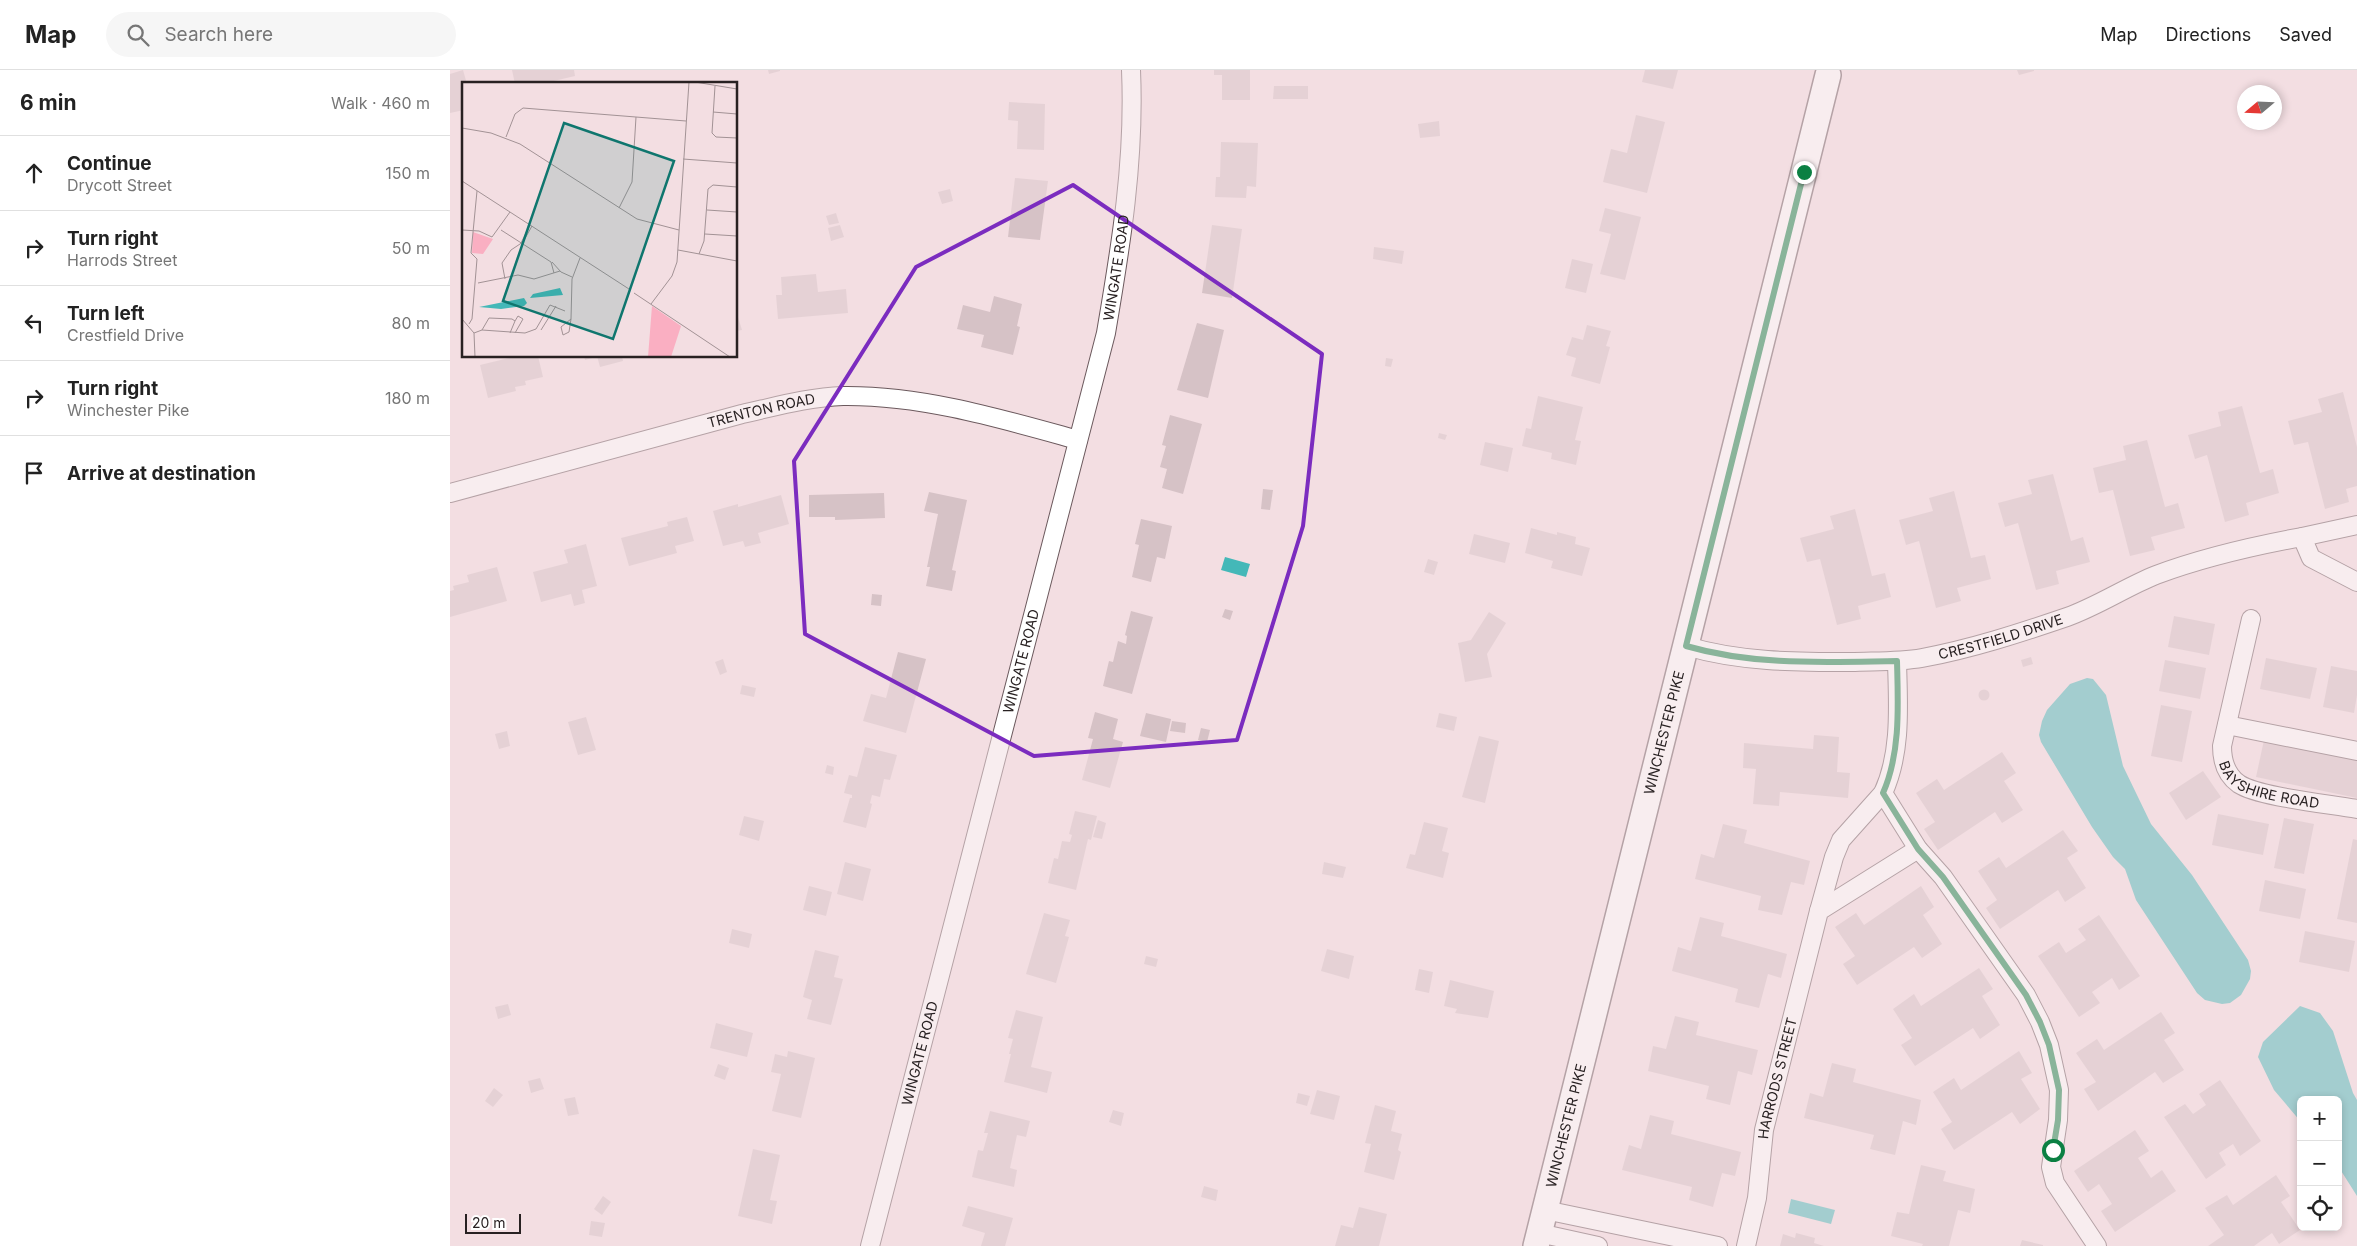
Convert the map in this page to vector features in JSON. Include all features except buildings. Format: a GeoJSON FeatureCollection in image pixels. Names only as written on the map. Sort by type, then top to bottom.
{"type":"FeatureCollection","features":[{"type":"Feature","properties":{"kind":"main road","name":"WINCHESTER PIKE"},"geometry":{"type":"LineString","coordinates":[[1540,1230],[1828,75]]}},
{"type":"Feature","properties":{"kind":"street","name":"WINGATE ROAD"},"geometry":{"type":"LineString","coordinates":[[870,1246],[1106,333],[1124,233],[1130,160],[1131,70]]}},
{"type":"Feature","properties":{"kind":"street","name":"TRENTON ROAD"},"geometry":{"type":"LineString","coordinates":[[450,494],[742,414],[786,404],[842,396],[906,400],[999,418],[1078,440]]}},
{"type":"Feature","properties":{"kind":"street","name":"CRESTFIELD DRIVE"},"geometry":{"type":"LineString","coordinates":[[1686,646],[1741,659],[1818,662],[1897,661],[1921,658],[1967,648],[2069,616],[2165,572],[2251,546],[2357,525]]}},
{"type":"Feature","properties":{"kind":"street"},"geometry":{"type":"LineString","coordinates":[[2302,536],[2311,558],[2357,582]]}},
{"type":"Feature","properties":{"kind":"street","name":"BAYSHIRE ROAD"},"geometry":{"type":"LineString","coordinates":[[2252,619],[2222,746],[2223,761],[2229,774],[2240,784],[2252,790],[2357,809]]}},
{"type":"Feature","properties":{"kind":"street","name":"HARRODS STREET"},"geometry":{"type":"LineString","coordinates":[[1746,1246],[1757,1198],[1764,1130],[1834,857],[1841,840],[1883,793],[1892,762],[1898,716],[1897,661]]}},
{"type":"Feature","properties":{"kind":"street"},"geometry":{"type":"LineString","coordinates":[[2227,726],[2357,751]]}},
{"type":"Feature","properties":{"kind":"street"},"geometry":{"type":"LineString","coordinates":[[1883,793],[1918,849],[1943,877],[2026,995],[2040,1022],[2049,1045],[2059,1090],[2058,1120],[2051,1167],[2054,1183],[2097,1246]]}},
{"type":"Feature","properties":{"kind":"street"},"geometry":{"type":"LineString","coordinates":[[1819,911],[1918,849]]}},
{"type":"Feature","properties":{"kind":"street"},"geometry":{"type":"LineString","coordinates":[[1540,1230],[1598,1246]]}},
{"type":"Feature","properties":{"kind":"street"},"geometry":{"type":"LineString","coordinates":[[1540,1230],[1718,1246]]}},
{"type":"Feature","properties":{"kind":"highlighted area"},"geometry":{"type":"Polygon","coordinates":[[[1073,185],[1322,354],[1303,526],[1237,740],[1034,756],[805,634],[794,461],[916,267],[1073,185]]]}},
{"type":"Feature","properties":{"kind":"water"},"geometry":{"type":"Polygon","coordinates":[[[1225,557],[1250,564],[1246,577],[1221,570],[1225,557]]]}},
{"type":"Feature","properties":{"kind":"water"},"geometry":{"type":"Polygon","coordinates":[[[2087,678],[2093,679],[2106,695],[2123,766],[2151,824],[2192,875],[2248,960],[2251,971],[2250,979],[2241,995],[2230,1003],[2222,1004],[2205,1000],[2197,993],[2136,900],[2125,869],[2113,857],[2092,827],[2041,742],[2039,735],[2047,710],[2070,684],[2087,678]]]}},
{"type":"Feature","properties":{"kind":"water"},"geometry":{"type":"Polygon","coordinates":[[[2300,1006],[2320,1013],[2333,1031],[2357,1100],[2357,1196],[2342,1172],[2342,1096],[2297,1096],[2297,1117],[2274,1090],[2258,1057],[2263,1042],[2300,1006]]]}},
{"type":"Feature","properties":{"kind":"water"},"geometry":{"type":"Polygon","coordinates":[[[1791,1199],[1835,1210],[1831,1224],[1788,1213],[1791,1199]]]}},
{"type":"Feature","properties":{"kind":"route"},"geometry":{"type":"LineString","coordinates":[[1804,172],[1686,646],[1712,654],[1741,659],[1818,662],[1897,661],[1898,716],[1892,762],[1883,793],[1918,849],[1943,877],[2026,995],[2040,1022],[2056,1070],[2059,1090],[2058,1120],[2053,1150]]}}]}
